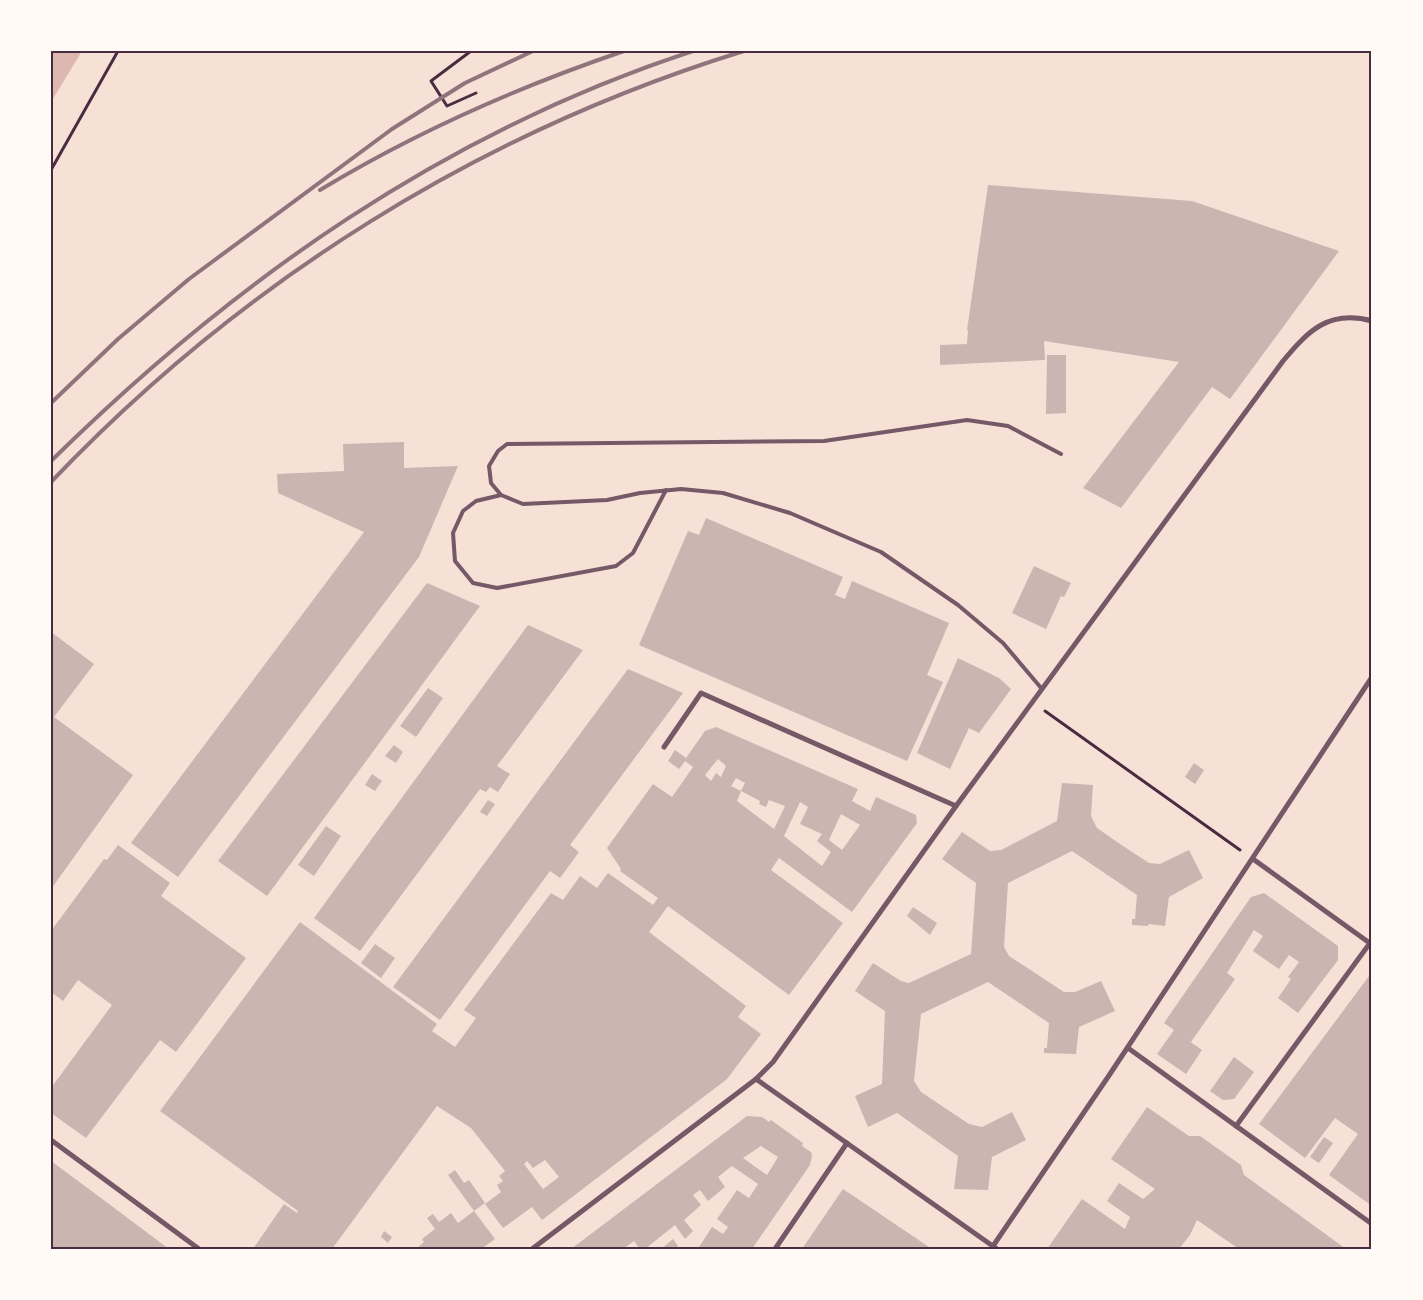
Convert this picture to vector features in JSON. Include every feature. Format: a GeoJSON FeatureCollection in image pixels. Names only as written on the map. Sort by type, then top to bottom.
{"type":"FeatureCollection","features":[{"type":"Feature","properties":{"kind":"street"},"geometry":{"type":"LineString","coordinates":[[532,1249],[756,1079],[772,1062],[956,806],[1283,361],[1305,334],[1331,319],[1361,318],[1372,321]]}},
{"type":"Feature","properties":{"kind":"street"},"geometry":{"type":"LineString","coordinates":[[756,1079],[994,1248],[1372,677]]}},
{"type":"Feature","properties":{"kind":"street"},"geometry":{"type":"LineString","coordinates":[[664,747],[701,693],[956,806]]}},
{"type":"Feature","properties":{"kind":"street"},"geometry":{"type":"LineString","coordinates":[[1236,1126],[1371,943],[1253,859]]}},
{"type":"Feature","properties":{"kind":"street"},"geometry":{"type":"LineString","coordinates":[[1128,1048],[1372,1224]]}},
{"type":"Feature","properties":{"kind":"street"},"geometry":{"type":"LineString","coordinates":[[51,1140],[198,1249]]}},
{"type":"Feature","properties":{"kind":"street"},"geometry":{"type":"LineString","coordinates":[[774,1249],[847,1144]]}},
{"type":"Feature","properties":{"kind":"lane"},"geometry":{"type":"LineString","coordinates":[[1042,689],[1003,643],[958,605],[881,552],[790,513],[723,493],[681,489],[640,492],[606,500],[523,504],[501,495],[491,484],[488,466],[498,451],[507,444],[824,441],[967,420],[1008,426],[1061,454]]}},
{"type":"Feature","properties":{"kind":"lane"},"geometry":{"type":"LineString","coordinates":[[501,495],[476,501],[463,511],[453,533],[455,561],[474,583],[496,588],[616,566],[633,553],[666,490]]}},
{"type":"Feature","properties":{"kind":"path"},"geometry":{"type":"LineString","coordinates":[[51,170],[118,51]]}},
{"type":"Feature","properties":{"kind":"path"},"geometry":{"type":"LineString","coordinates":[[471,51],[431,81],[447,106],[476,93]]}},
{"type":"Feature","properties":{"kind":"path"},"geometry":{"type":"LineString","coordinates":[[1032,702],[1253,859]]}},
{"type":"Feature","properties":{"kind":"shaded area"},"geometry":{"type":"Polygon","coordinates":[[[51,51],[82,51],[51,102],[51,51]]]}},
{"type":"Feature","properties":{"kind":"building"},"geometry":{"type":"Polygon","coordinates":[[[988,185],[1192,201],[1339,251],[1230,399],[1212,387],[1121,508],[1083,488],[1179,362],[1044,341],[1045,360],[940,365],[940,345],[967,344],[967,330],[988,185]]]}},
{"type":"Feature","properties":{"kind":"building"},"geometry":{"type":"Polygon","coordinates":[[[1047,355],[1066,355],[1066,413],[1046,414],[1047,355]]]}},
{"type":"Feature","properties":{"kind":"building"},"geometry":{"type":"Polygon","coordinates":[[[404,442],[404,468],[458,466],[419,557],[178,877],[131,843],[364,532],[278,493],[277,474],[344,471],[343,444],[404,442]]]}},
{"type":"Feature","properties":{"kind":"building"},"geometry":{"type":"Polygon","coordinates":[[[706,518],[843,577],[835,595],[845,599],[852,581],[949,623],[927,675],[943,682],[907,761],[639,645],[688,531],[699,535],[706,518]]]}},
{"type":"Feature","properties":{"kind":"building"},"geometry":{"type":"Polygon","coordinates":[[[1034,566],[1071,583],[1064,597],[1061,596],[1046,629],[1012,613],[1034,566]]]}},
{"type":"Feature","properties":{"kind":"building"},"geometry":{"type":"Polygon","coordinates":[[[427,583],[480,606],[267,896],[218,861],[427,583]]]}},
{"type":"Feature","properties":{"kind":"building"},"geometry":{"type":"Polygon","coordinates":[[[528,625],[583,650],[497,766],[510,774],[498,792],[490,787],[486,792],[480,789],[360,951],[314,918],[528,625]]]}},
{"type":"Feature","properties":{"kind":"building"},"geometry":{"type":"Polygon","coordinates":[[[51,632],[94,664],[54,717],[133,775],[51,889],[51,632]]]}},
{"type":"Feature","properties":{"kind":"building"},"geometry":{"type":"Polygon","coordinates":[[[958,658],[999,678],[1011,689],[979,733],[969,728],[950,769],[917,753],[958,658]]]}},
{"type":"Feature","properties":{"kind":"building"},"geometry":{"type":"Polygon","coordinates":[[[628,669],[683,693],[570,845],[579,852],[560,878],[550,871],[440,1020],[393,987],[628,669]]]}},
{"type":"Feature","properties":{"kind":"building"},"geometry":{"type":"Polygon","coordinates":[[[428,688],[443,698],[416,737],[400,726],[428,688]]]}},
{"type":"Feature","properties":{"kind":"building"},"geometry":{"type":"Polygon","coordinates":[[[716,727],[858,789],[852,801],[870,811],[876,797],[916,815],[917,823],[852,912],[779,858],[771,870],[843,923],[789,995],[668,906],[649,932],[746,1006],[738,1017],[761,1034],[727,1079],[542,1220],[532,1207],[503,1228],[485,1204],[501,1192],[497,1185],[503,1181],[499,1176],[505,1171],[471,1128],[437,1106],[332,1249],[253,1249],[284,1204],[297,1213],[298,1211],[160,1111],[300,922],[437,1024],[432,1031],[455,1047],[476,1018],[464,1010],[551,893],[563,900],[580,876],[597,888],[608,873],[653,905],[658,898],[620,871],[621,869],[607,848],[653,784],[672,797],[693,767],[685,761],[679,769],[668,761],[675,750],[686,758],[705,731],[716,727]],[[718,759],[705,775],[711,781],[716,773],[721,777],[726,766],[718,759]],[[736,778],[731,786],[741,791],[745,783],[736,778]],[[741,791],[737,801],[774,829],[785,806],[769,800],[766,807],[759,804],[760,801],[741,791]],[[800,802],[784,836],[822,866],[831,852],[817,841],[822,834],[800,824],[808,807],[800,802]],[[841,814],[829,840],[842,850],[860,825],[841,814]],[[545,1160],[533,1168],[527,1161],[524,1164],[543,1189],[559,1177],[545,1160]]]}},
{"type":"Feature","properties":{"kind":"building"},"geometry":{"type":"Polygon","coordinates":[[[394,745],[403,752],[396,763],[385,756],[394,745]]]}},
{"type":"Feature","properties":{"kind":"building"},"geometry":{"type":"Polygon","coordinates":[[[1194,763],[1204,770],[1195,784],[1185,777],[1194,763]]]}},
{"type":"Feature","properties":{"kind":"building"},"geometry":{"type":"Polygon","coordinates":[[[372,774],[382,781],[375,791],[365,785],[372,774]]]}},
{"type":"Feature","properties":{"kind":"building"},"geometry":{"type":"Polygon","coordinates":[[[1062,783],[1093,785],[1091,816],[1097,828],[1120,844],[1149,863],[1160,864],[1189,850],[1203,878],[1169,897],[1165,926],[1149,924],[1148,926],[1132,925],[1132,919],[1135,919],[1137,895],[1072,851],[1008,883],[1004,947],[1009,956],[1064,992],[1075,992],[1101,981],[1115,1011],[1079,1027],[1076,1054],[1044,1053],[1044,1048],[1047,1048],[1049,1023],[988,982],[921,1014],[914,1081],[921,1092],[969,1124],[982,1127],[1012,1112],[1026,1140],[992,1157],[988,1190],[954,1189],[958,1156],[897,1113],[868,1127],[855,1096],[882,1084],[885,1011],[855,991],[873,963],[901,981],[909,983],[971,954],[976,883],[942,859],[962,832],[990,851],[1001,850],[1057,821],[1062,783]]]}},
{"type":"Feature","properties":{"kind":"building"},"geometry":{"type":"Polygon","coordinates":[[[488,800],[495,804],[487,816],[480,812],[488,800]]]}},
{"type":"Feature","properties":{"kind":"building"},"geometry":{"type":"Polygon","coordinates":[[[326,826],[341,836],[314,876],[298,865],[326,826]]]}},
{"type":"Feature","properties":{"kind":"building"},"geometry":{"type":"Polygon","coordinates":[[[118,845],[170,883],[161,896],[246,958],[176,1052],[160,1040],[86,1138],[51,1113],[51,1088],[112,1005],[78,980],[63,1001],[51,992],[51,931],[104,859],[107,860],[118,845]]]}},
{"type":"Feature","properties":{"kind":"building"},"geometry":{"type":"Polygon","coordinates":[[[1264,893],[1338,946],[1338,960],[1298,1013],[1278,998],[1291,979],[1288,977],[1299,962],[1289,955],[1279,969],[1253,951],[1263,936],[1254,930],[1227,973],[1235,979],[1191,1042],[1182,1036],[1202,1050],[1186,1074],[1157,1054],[1174,1030],[1164,1023],[1251,897],[1264,893]]]}},
{"type":"Feature","properties":{"kind":"building"},"geometry":{"type":"Polygon","coordinates":[[[913,907],[937,923],[930,935],[907,916],[913,907]]]}},
{"type":"Feature","properties":{"kind":"building"},"geometry":{"type":"Polygon","coordinates":[[[375,944],[395,958],[381,978],[361,963],[375,944]]]}},
{"type":"Feature","properties":{"kind":"building"},"geometry":{"type":"Polygon","coordinates":[[[1372,972],[1372,1206],[1329,1175],[1358,1134],[1335,1118],[1305,1158],[1259,1124],[1372,972]]]}},
{"type":"Feature","properties":{"kind":"building"},"geometry":{"type":"Polygon","coordinates":[[[1234,1057],[1254,1072],[1234,1099],[1223,1100],[1210,1091],[1234,1057]]]}},
{"type":"Feature","properties":{"kind":"building"},"geometry":{"type":"Polygon","coordinates":[[[1147,1107],[1189,1136],[1200,1136],[1241,1165],[1244,1175],[1346,1249],[1239,1249],[1197,1220],[1190,1235],[1179,1249],[1047,1249],[1082,1199],[1125,1229],[1130,1217],[1107,1201],[1119,1183],[1143,1199],[1155,1189],[1111,1159],[1147,1107]]]}},
{"type":"Feature","properties":{"kind":"building"},"geometry":{"type":"Polygon","coordinates":[[[747,1116],[762,1117],[769,1122],[771,1120],[803,1143],[802,1146],[811,1152],[810,1165],[752,1249],[702,1249],[699,1247],[712,1227],[723,1234],[728,1227],[717,1219],[737,1190],[749,1198],[758,1184],[732,1166],[718,1177],[725,1187],[708,1201],[700,1190],[693,1195],[701,1205],[684,1220],[693,1231],[685,1239],[675,1225],[645,1249],[640,1249],[634,1241],[623,1249],[571,1249],[747,1116]],[[761,1146],[743,1158],[767,1175],[778,1157],[761,1146]]]}},
{"type":"Feature","properties":{"kind":"building"},"geometry":{"type":"Polygon","coordinates":[[[1324,1137],[1333,1143],[1319,1163],[1310,1157],[1324,1137]]]}},
{"type":"Feature","properties":{"kind":"building"},"geometry":{"type":"Polygon","coordinates":[[[51,1161],[93,1192],[169,1249],[51,1249],[51,1161]]]}},
{"type":"Feature","properties":{"kind":"building"},"geometry":{"type":"Polygon","coordinates":[[[455,1170],[464,1183],[469,1180],[485,1203],[474,1211],[448,1175],[455,1170]]]}},
{"type":"Feature","properties":{"kind":"building"},"geometry":{"type":"Polygon","coordinates":[[[843,1189],[932,1249],[802,1249],[843,1189]]]}},
{"type":"Feature","properties":{"kind":"building"},"geometry":{"type":"Polygon","coordinates":[[[474,1211],[495,1239],[481,1249],[416,1249],[424,1242],[422,1239],[435,1229],[427,1218],[433,1214],[439,1222],[451,1213],[458,1223],[474,1211]]]}},
{"type":"Feature","properties":{"kind":"building"},"geometry":{"type":"Polygon","coordinates":[[[384,1231],[392,1237],[388,1243],[381,1237],[384,1231]]]}},
{"type":"Feature","properties":{"kind":"building"},"geometry":{"type":"Polygon","coordinates":[[[673,1239],[678,1246],[675,1249],[661,1249],[673,1239]]]}},
{"type":"Feature","properties":{"kind":"railway"},"geometry":{"type":"LineString","coordinates":[[51,403],[118,339],[189,279],[392,129],[465,83],[533,51]]}},
{"type":"Feature","properties":{"kind":"railway"},"geometry":{"type":"LineString","coordinates":[[320,190],[393,149],[468,112],[545,80],[624,51]]}},
{"type":"Feature","properties":{"kind":"railway"},"geometry":{"type":"LineString","coordinates":[[51,461],[122,394],[194,332],[270,273],[348,218],[430,168],[514,124],[602,84],[693,51]]}},
{"type":"Feature","properties":{"kind":"railway"},"geometry":{"type":"LineString","coordinates":[[51,482],[124,409],[202,342],[284,279],[370,222],[459,170],[551,124],[646,85],[744,51]]}}]}
